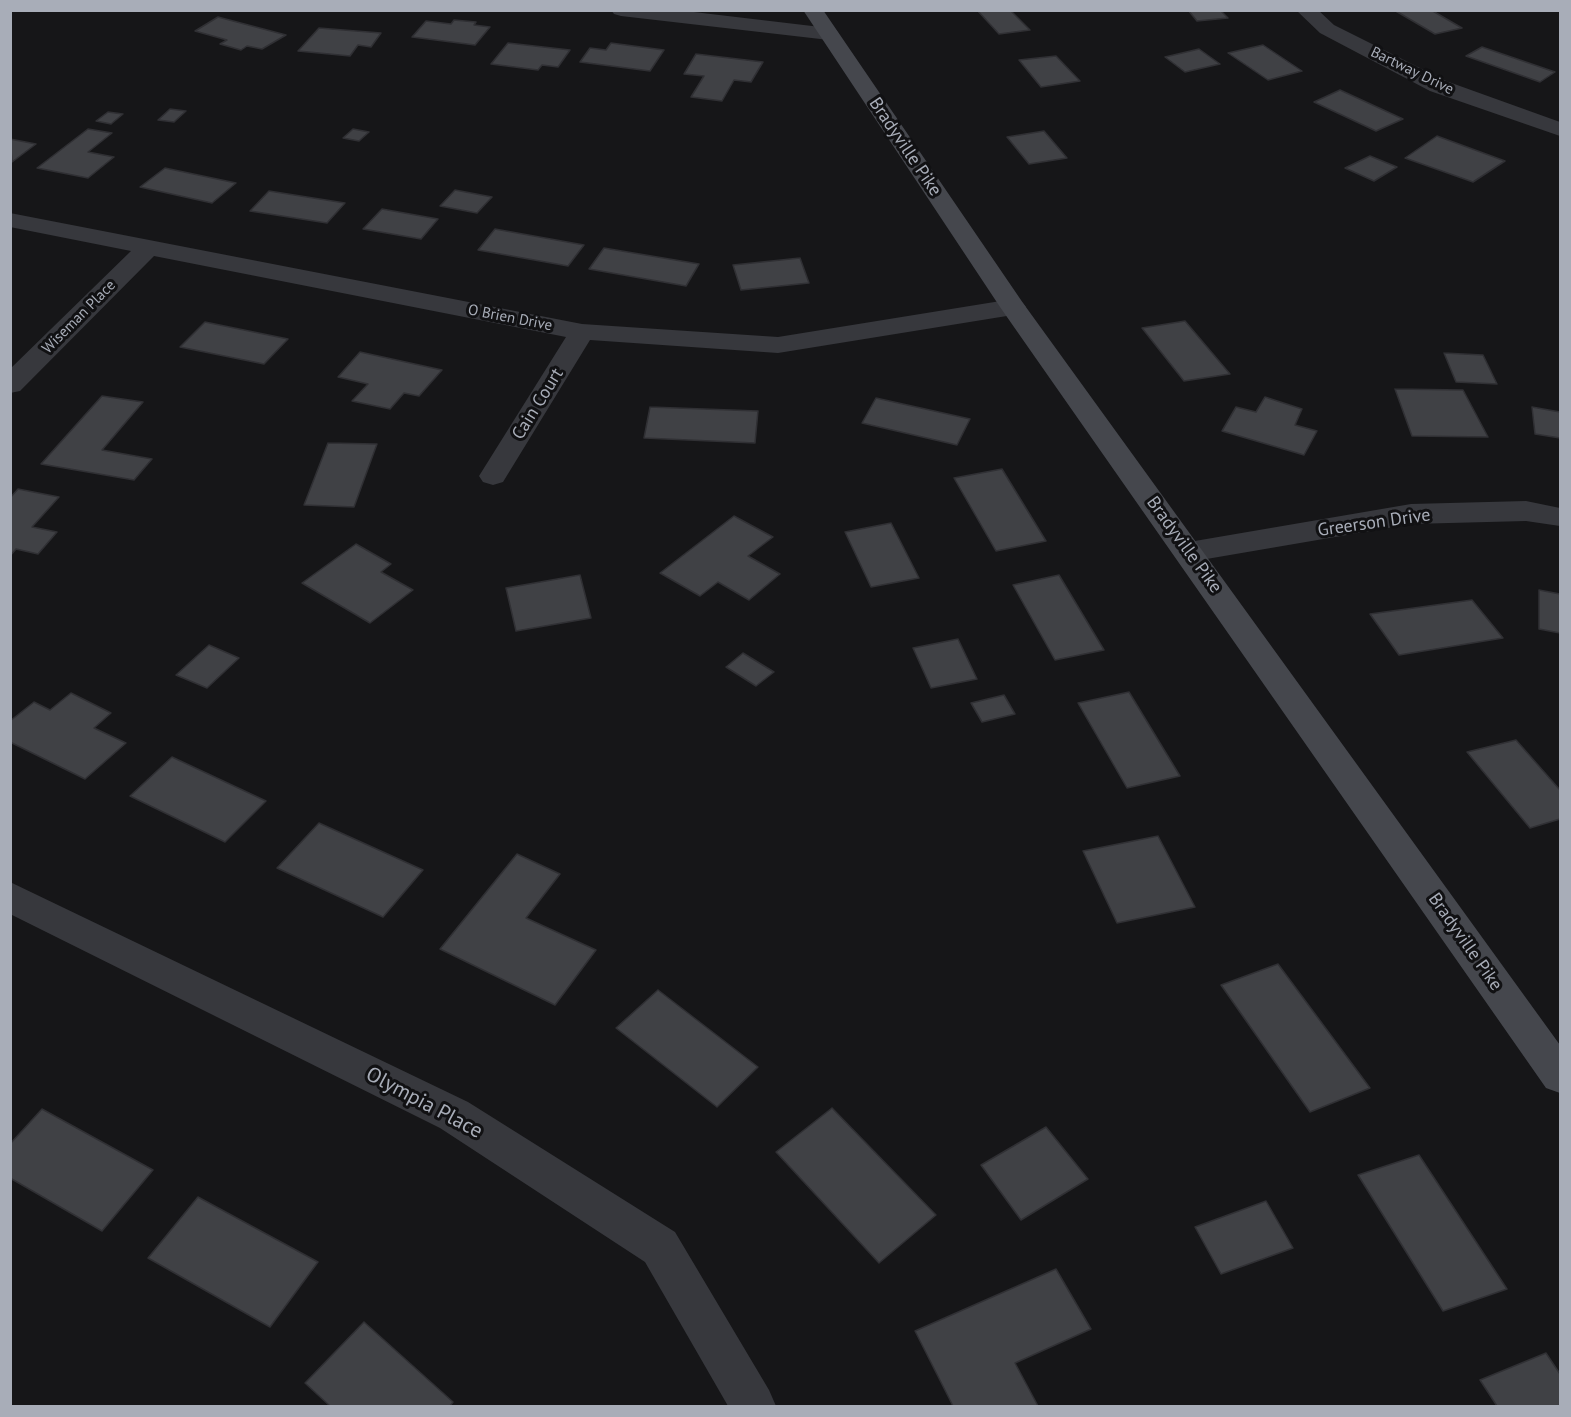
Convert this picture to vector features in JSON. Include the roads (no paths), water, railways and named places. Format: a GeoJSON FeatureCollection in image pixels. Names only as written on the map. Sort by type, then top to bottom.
{"type":"FeatureCollection","features":[{"type":"Feature","properties":{"kind":"main road","name":"Bradyville Pike"},"geometry":{"type":"LineString","coordinates":[[821,22],[1013,307],[1560,1076]]}},
{"type":"Feature","properties":{"kind":"street"},"geometry":{"type":"LineString","coordinates":[[621,10],[821,22]]}},
{"type":"Feature","properties":{"kind":"street","name":"Bartway Drive"},"geometry":{"type":"LineString","coordinates":[[1306,10],[1327,29],[1438,86],[1560,129]]}},
{"type":"Feature","properties":{"kind":"street","name":"O Brien Drive"},"geometry":{"type":"LineString","coordinates":[[10,220],[582,332],[778,345],[1013,307]]}},
{"type":"Feature","properties":{"kind":"street","name":"Wiseman Place"},"geometry":{"type":"LineString","coordinates":[[10,386],[148,248]]}},
{"type":"Feature","properties":{"kind":"street","name":"Cain Court"},"geometry":{"type":"LineString","coordinates":[[493,476],[582,332]]}},
{"type":"Feature","properties":{"kind":"street","name":"Greerson Drive"},"geometry":{"type":"LineString","coordinates":[[1189,552],[1411,514],[1526,511],[1560,517]]}},
{"type":"Feature","properties":{"kind":"street","name":"Olympia Place"},"geometry":{"type":"LineString","coordinates":[[10,897],[454,1115],[660,1247],[753,1407]]}}]}
